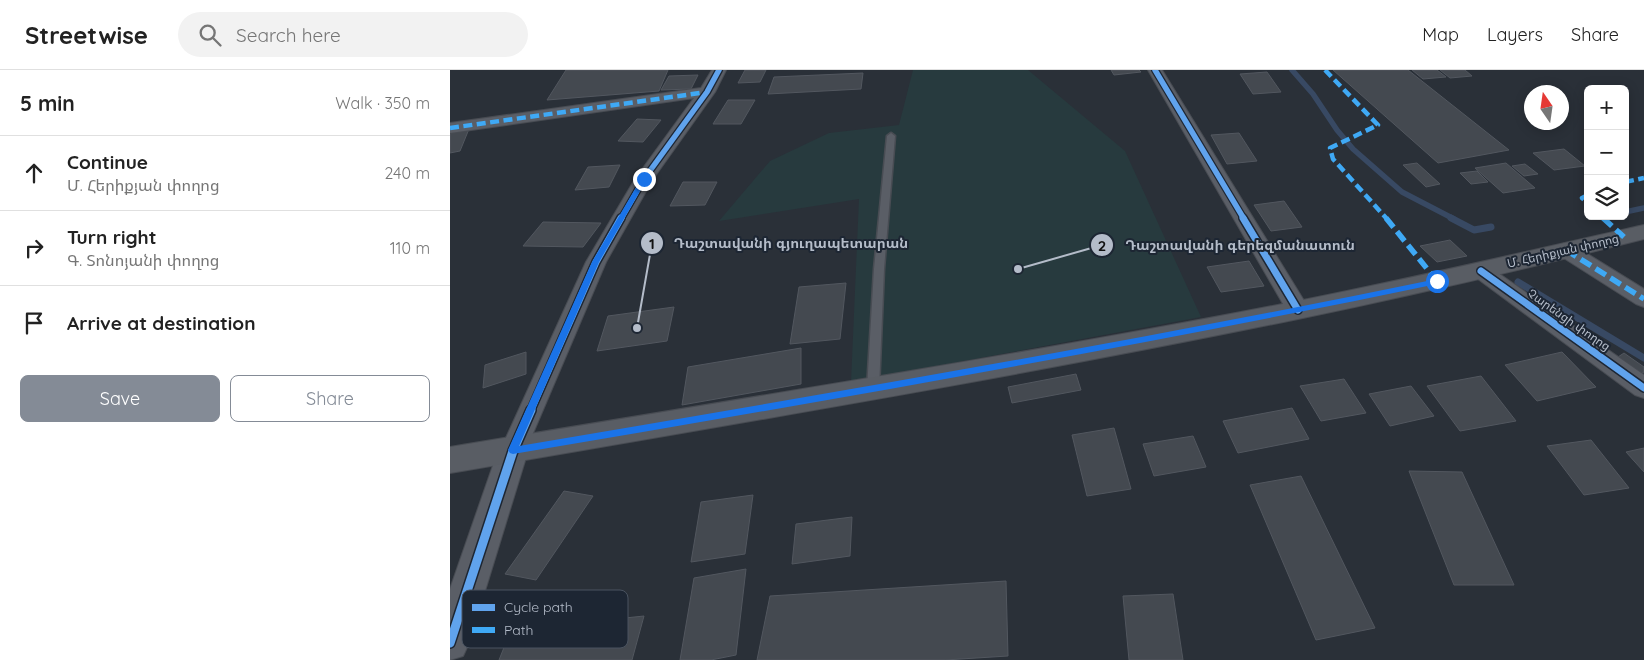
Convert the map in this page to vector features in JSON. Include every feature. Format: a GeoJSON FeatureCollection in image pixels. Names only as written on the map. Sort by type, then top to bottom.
{"type":"FeatureCollection","features":[{"type":"Feature","properties":{"kind":"main road","name":"Մ. Հերիքյան փողոց"},"geometry":{"type":"LineString","coordinates":[[450,460],[873,390],[1298,310],[1481,271],[1644,232]]}},
{"type":"Feature","properties":{"kind":"street"},"geometry":{"type":"LineString","coordinates":[[467,590],[513,450],[596,262],[644,179],[707,92],[719,70]]}},
{"type":"Feature","properties":{"kind":"street"},"geometry":{"type":"LineString","coordinates":[[1155,70],[1298,310]]}},
{"type":"Feature","properties":{"kind":"street"},"geometry":{"type":"LineString","coordinates":[[450,128],[707,92]]}},
{"type":"Feature","properties":{"kind":"street"},"geometry":{"type":"LineString","coordinates":[[1566,250],[1644,299]]}},
{"type":"Feature","properties":{"kind":"street","name":"Չարենցի փողոց"},"geometry":{"type":"LineString","coordinates":[[1481,271],[1644,388]]}},
{"type":"Feature","properties":{"kind":"street"},"geometry":{"type":"LineString","coordinates":[[450,643],[462,606]]}},
{"type":"Feature","properties":{"kind":"lane"},"geometry":{"type":"LineString","coordinates":[[873,390],[879,269],[891,136]]}},
{"type":"Feature","properties":{"kind":"green space"},"geometry":{"type":"Polygon","coordinates":[[[913,70],[1028,70],[1125,151],[1201,317],[851,382],[859,199],[719,221],[770,161],[829,133],[899,125],[913,70]]]}},
{"type":"Feature","properties":{"kind":"building"},"geometry":{"type":"Polygon","coordinates":[[[566,70],[668,70],[659,91],[547,100],[566,70]]]}},
{"type":"Feature","properties":{"kind":"building"},"geometry":{"type":"Polygon","coordinates":[[[745,70],[766,70],[760,82],[738,83],[745,70]]]}},
{"type":"Feature","properties":{"kind":"building"},"geometry":{"type":"Polygon","coordinates":[[[1111,70],[1139,70],[1141,72],[1114,75],[1111,70]]]}},
{"type":"Feature","properties":{"kind":"building"},"geometry":{"type":"Polygon","coordinates":[[[1333,70],[1408,70],[1509,150],[1438,163],[1333,70]]]}},
{"type":"Feature","properties":{"kind":"building"},"geometry":{"type":"Polygon","coordinates":[[[1412,70],[1437,70],[1446,77],[1423,79],[1412,70]]]}},
{"type":"Feature","properties":{"kind":"building"},"geometry":{"type":"Polygon","coordinates":[[[1440,70],[1465,70],[1472,76],[1450,78],[1440,70]]]}},
{"type":"Feature","properties":{"kind":"building"},"geometry":{"type":"Polygon","coordinates":[[[1267,72],[1281,92],[1253,94],[1240,74],[1267,72]]]}},
{"type":"Feature","properties":{"kind":"building"},"geometry":{"type":"Polygon","coordinates":[[[863,73],[861,89],[768,94],[774,77],[863,73]]]}},
{"type":"Feature","properties":{"kind":"building"},"geometry":{"type":"Polygon","coordinates":[[[698,75],[691,89],[661,90],[669,76],[698,75]]]}},
{"type":"Feature","properties":{"kind":"building"},"geometry":{"type":"Polygon","coordinates":[[[728,100],[755,100],[741,124],[713,124],[728,100]]]}},
{"type":"Feature","properties":{"kind":"building"},"geometry":{"type":"Polygon","coordinates":[[[637,119],[661,120],[643,142],[618,141],[637,119]]]}},
{"type":"Feature","properties":{"kind":"building"},"geometry":{"type":"Polygon","coordinates":[[[469,129],[460,151],[450,153],[450,132],[469,129]]]}},
{"type":"Feature","properties":{"kind":"building"},"geometry":{"type":"Polygon","coordinates":[[[1239,133],[1257,161],[1227,164],[1211,135],[1239,133]]]}},
{"type":"Feature","properties":{"kind":"building"},"geometry":{"type":"Polygon","coordinates":[[[1564,149],[1584,166],[1554,170],[1533,153],[1564,149]]]}},
{"type":"Feature","properties":{"kind":"building"},"geometry":{"type":"Polygon","coordinates":[[[1417,163],[1440,184],[1426,187],[1403,165],[1417,163]]]}},
{"type":"Feature","properties":{"kind":"building"},"geometry":{"type":"Polygon","coordinates":[[[1506,163],[1535,188],[1503,193],[1475,168],[1506,163]]]}},
{"type":"Feature","properties":{"kind":"building"},"geometry":{"type":"Polygon","coordinates":[[[1525,164],[1538,174],[1524,176],[1512,166],[1525,164]]]}},
{"type":"Feature","properties":{"kind":"building"},"geometry":{"type":"Polygon","coordinates":[[[620,165],[609,187],[575,190],[588,167],[620,165]]]}},
{"type":"Feature","properties":{"kind":"building"},"geometry":{"type":"Polygon","coordinates":[[[1477,171],[1488,182],[1471,184],[1460,173],[1477,171]]]}},
{"type":"Feature","properties":{"kind":"building"},"geometry":{"type":"Polygon","coordinates":[[[683,182],[717,182],[705,205],[670,206],[683,182]]]}},
{"type":"Feature","properties":{"kind":"building"},"geometry":{"type":"Polygon","coordinates":[[[1284,201],[1302,227],[1271,231],[1254,205],[1284,201]]]}},
{"type":"Feature","properties":{"kind":"building"},"geometry":{"type":"Polygon","coordinates":[[[543,222],[601,223],[583,247],[523,246],[543,222]]]}},
{"type":"Feature","properties":{"kind":"building"},"geometry":{"type":"Polygon","coordinates":[[[1450,240],[1467,256],[1437,262],[1420,246],[1450,240]]]}},
{"type":"Feature","properties":{"kind":"building"},"geometry":{"type":"Polygon","coordinates":[[[1249,261],[1264,286],[1221,292],[1207,267],[1249,261]]]}},
{"type":"Feature","properties":{"kind":"building"},"geometry":{"type":"Polygon","coordinates":[[[846,283],[840,339],[790,344],[799,287],[846,283]]]}},
{"type":"Feature","properties":{"kind":"building"},"geometry":{"type":"Polygon","coordinates":[[[674,307],[667,341],[597,351],[608,316],[674,307]]]}},
{"type":"Feature","properties":{"kind":"building"},"geometry":{"type":"Polygon","coordinates":[[[801,348],[801,384],[682,405],[688,367],[801,348]]]}},
{"type":"Feature","properties":{"kind":"building"},"geometry":{"type":"Polygon","coordinates":[[[526,352],[526,374],[483,388],[485,365],[526,352]]]}},
{"type":"Feature","properties":{"kind":"building"},"geometry":{"type":"Polygon","coordinates":[[[1562,352],[1596,387],[1537,401],[1505,365],[1562,352]]]}},
{"type":"Feature","properties":{"kind":"building"},"geometry":{"type":"Polygon","coordinates":[[[1624,353],[1644,367],[1644,372],[1638,375],[1615,359],[1624,353]]]}},
{"type":"Feature","properties":{"kind":"building"},"geometry":{"type":"Polygon","coordinates":[[[1076,374],[1081,390],[1012,403],[1008,387],[1076,374]]]}},
{"type":"Feature","properties":{"kind":"building"},"geometry":{"type":"Polygon","coordinates":[[[1481,376],[1516,421],[1460,431],[1427,386],[1481,376]]]}},
{"type":"Feature","properties":{"kind":"building"},"geometry":{"type":"Polygon","coordinates":[[[1344,379],[1366,413],[1321,421],[1300,386],[1344,379]]]}},
{"type":"Feature","properties":{"kind":"building"},"geometry":{"type":"Polygon","coordinates":[[[1411,386],[1434,416],[1390,426],[1369,394],[1411,386]]]}},
{"type":"Feature","properties":{"kind":"building"},"geometry":{"type":"Polygon","coordinates":[[[1292,408],[1309,439],[1238,453],[1223,421],[1292,408]]]}},
{"type":"Feature","properties":{"kind":"building"},"geometry":{"type":"Polygon","coordinates":[[[1114,428],[1131,489],[1087,496],[1072,435],[1114,428]]]}},
{"type":"Feature","properties":{"kind":"building"},"geometry":{"type":"Polygon","coordinates":[[[1193,436],[1206,467],[1154,476],[1143,444],[1193,436]]]}},
{"type":"Feature","properties":{"kind":"building"},"geometry":{"type":"Polygon","coordinates":[[[1591,440],[1629,488],[1584,495],[1547,446],[1591,440]]]}},
{"type":"Feature","properties":{"kind":"building"},"geometry":{"type":"Polygon","coordinates":[[[1644,448],[1644,472],[1626,452],[1644,448]]]}},
{"type":"Feature","properties":{"kind":"building"},"geometry":{"type":"Polygon","coordinates":[[[1409,471],[1462,472],[1514,585],[1454,585],[1409,471]]]}},
{"type":"Feature","properties":{"kind":"building"},"geometry":{"type":"Polygon","coordinates":[[[1301,476],[1375,628],[1316,640],[1250,485],[1301,476]]]}},
{"type":"Feature","properties":{"kind":"building"},"geometry":{"type":"Polygon","coordinates":[[[564,491],[593,496],[536,580],[505,574],[564,491]]]}},
{"type":"Feature","properties":{"kind":"building"},"geometry":{"type":"Polygon","coordinates":[[[753,495],[745,554],[691,562],[701,502],[753,495]]]}},
{"type":"Feature","properties":{"kind":"building"},"geometry":{"type":"Polygon","coordinates":[[[852,517],[850,556],[792,564],[796,524],[852,517]]]}},
{"type":"Feature","properties":{"kind":"building"},"geometry":{"type":"Polygon","coordinates":[[[746,569],[736,655],[711,660],[680,660],[694,578],[746,569]]]}},
{"type":"Feature","properties":{"kind":"building"},"geometry":{"type":"Polygon","coordinates":[[[1006,581],[1008,656],[945,660],[757,660],[770,596],[1006,581]]]}},
{"type":"Feature","properties":{"kind":"building"},"geometry":{"type":"Polygon","coordinates":[[[1173,594],[1183,660],[1129,660],[1123,596],[1173,594]]]}},
{"type":"Feature","properties":{"kind":"building"},"geometry":{"type":"Polygon","coordinates":[[[644,616],[632,660],[499,660],[504,648],[628,648],[628,618],[644,616]]]}},
{"type":"Feature","properties":{"kind":"waterway"},"geometry":{"type":"LineString","coordinates":[[1292,70],[1313,94],[1337,130],[1353,149],[1402,192],[1454,219]]}},
{"type":"Feature","properties":{"kind":"waterway"},"geometry":{"type":"LineString","coordinates":[[1629,211],[1644,208]]}},
{"type":"Feature","properties":{"kind":"waterway"},"geometry":{"type":"LineString","coordinates":[[1451,218],[1474,230],[1491,227]]}},
{"type":"Feature","properties":{"kind":"waterway"},"geometry":{"type":"LineString","coordinates":[[1518,282],[1644,358]]}},
{"type":"Feature","properties":{"kind":"marked path"},"geometry":{"type":"LineString","coordinates":[[1325,70],[1378,125],[1330,148],[1333,159],[1394,227],[1437,281]]}},
{"type":"Feature","properties":{"kind":"marked path"},"geometry":{"type":"LineString","coordinates":[[450,128],[707,92]]}},
{"type":"Feature","properties":{"kind":"marked path"},"geometry":{"type":"LineString","coordinates":[[1629,181],[1644,178]]}},
{"type":"Feature","properties":{"kind":"marked path"},"geometry":{"type":"LineString","coordinates":[[1584,197],[1582,198],[1584,200]]}},
{"type":"Feature","properties":{"kind":"marked path"},"geometry":{"type":"LineString","coordinates":[[1605,220],[1624,237]]}},
{"type":"Feature","properties":{"kind":"marked path"},"geometry":{"type":"LineString","coordinates":[[1566,250],[1644,299]]}},
{"type":"Feature","properties":{"kind":"cycle path"},"geometry":{"type":"LineString","coordinates":[[467,590],[513,451],[596,262],[644,179],[707,92],[719,70]]}},
{"type":"Feature","properties":{"kind":"cycle path"},"geometry":{"type":"LineString","coordinates":[[1155,70],[1298,310]]}},
{"type":"Feature","properties":{"kind":"cycle path"},"geometry":{"type":"LineString","coordinates":[[1481,271],[1644,388]]}},
{"type":"Feature","properties":{"kind":"cycle path"},"geometry":{"type":"LineString","coordinates":[[450,643],[462,606]]}},
{"type":"Feature","properties":{"kind":"place","name":"Դաշտավանի գերեզմանատուն"},"geometry":{"type":"Point","coordinates":[1018,269]}},
{"type":"Feature","properties":{"kind":"place","name":"Դաշտավանի գյուղապետարան"},"geometry":{"type":"Point","coordinates":[637,328]}},
{"type":"Feature","properties":{"kind":"route"},"geometry":{"type":"LineString","coordinates":[[644,179],[596,262],[513,450],[873,390],[1298,310],[1437,281]]}}]}
